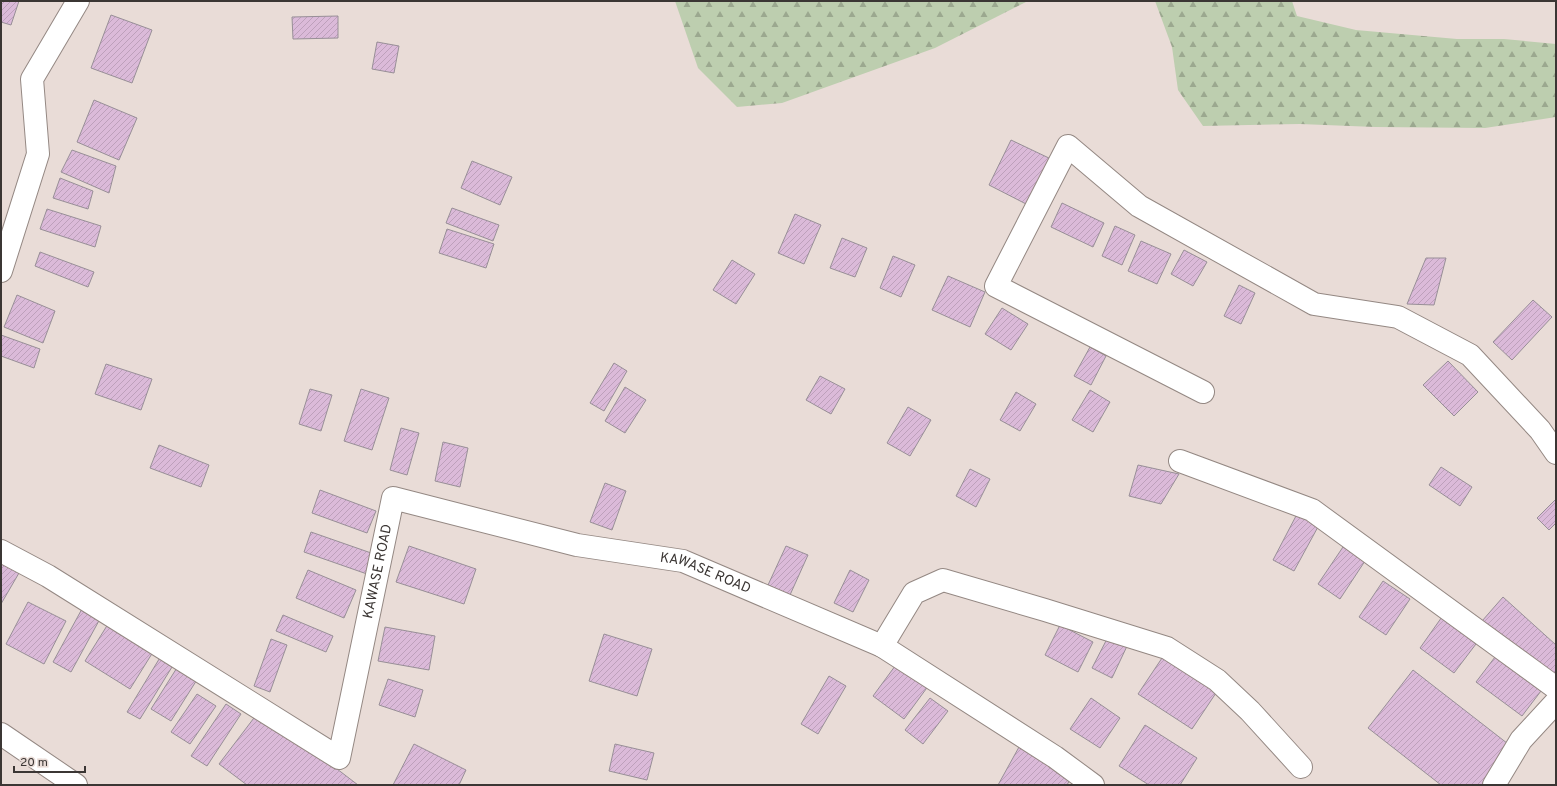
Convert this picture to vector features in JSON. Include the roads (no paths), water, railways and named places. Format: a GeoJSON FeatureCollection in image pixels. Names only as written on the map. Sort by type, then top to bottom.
{"type":"FeatureCollection","features":[{"type":"Feature","properties":{"kind":"main road"},"geometry":{"type":"LineString","coordinates":[[1,271],[38,154],[32,79],[78,1]]}},
{"type":"Feature","properties":{"kind":"main road"},"geometry":{"type":"LineString","coordinates":[[1203,392],[996,286],[1068,146],[1139,206],[1314,304],[1398,317],[1470,355],[1540,430],[1556,453]]}},
{"type":"Feature","properties":{"kind":"main road"},"geometry":{"type":"LineString","coordinates":[[1180,461],[1312,510],[1556,688]]}},
{"type":"Feature","properties":{"kind":"main road","name":"KAWASE ROAD"},"geometry":{"type":"LineString","coordinates":[[1,551],[48,576],[339,758],[393,498],[577,545],[683,562],[882,646]]}},
{"type":"Feature","properties":{"kind":"main road"},"geometry":{"type":"LineString","coordinates":[[1081,782],[1055,757],[882,646],[914,593],[943,580],[1167,648],[1217,680],[1250,711],[1301,767]]}},
{"type":"Feature","properties":{"kind":"main road"},"geometry":{"type":"LineString","coordinates":[[1494,785],[1521,740],[1556,702]]}},
{"type":"Feature","properties":{"kind":"main road"},"geometry":{"type":"LineString","coordinates":[[1,734],[76,785]]}}]}
